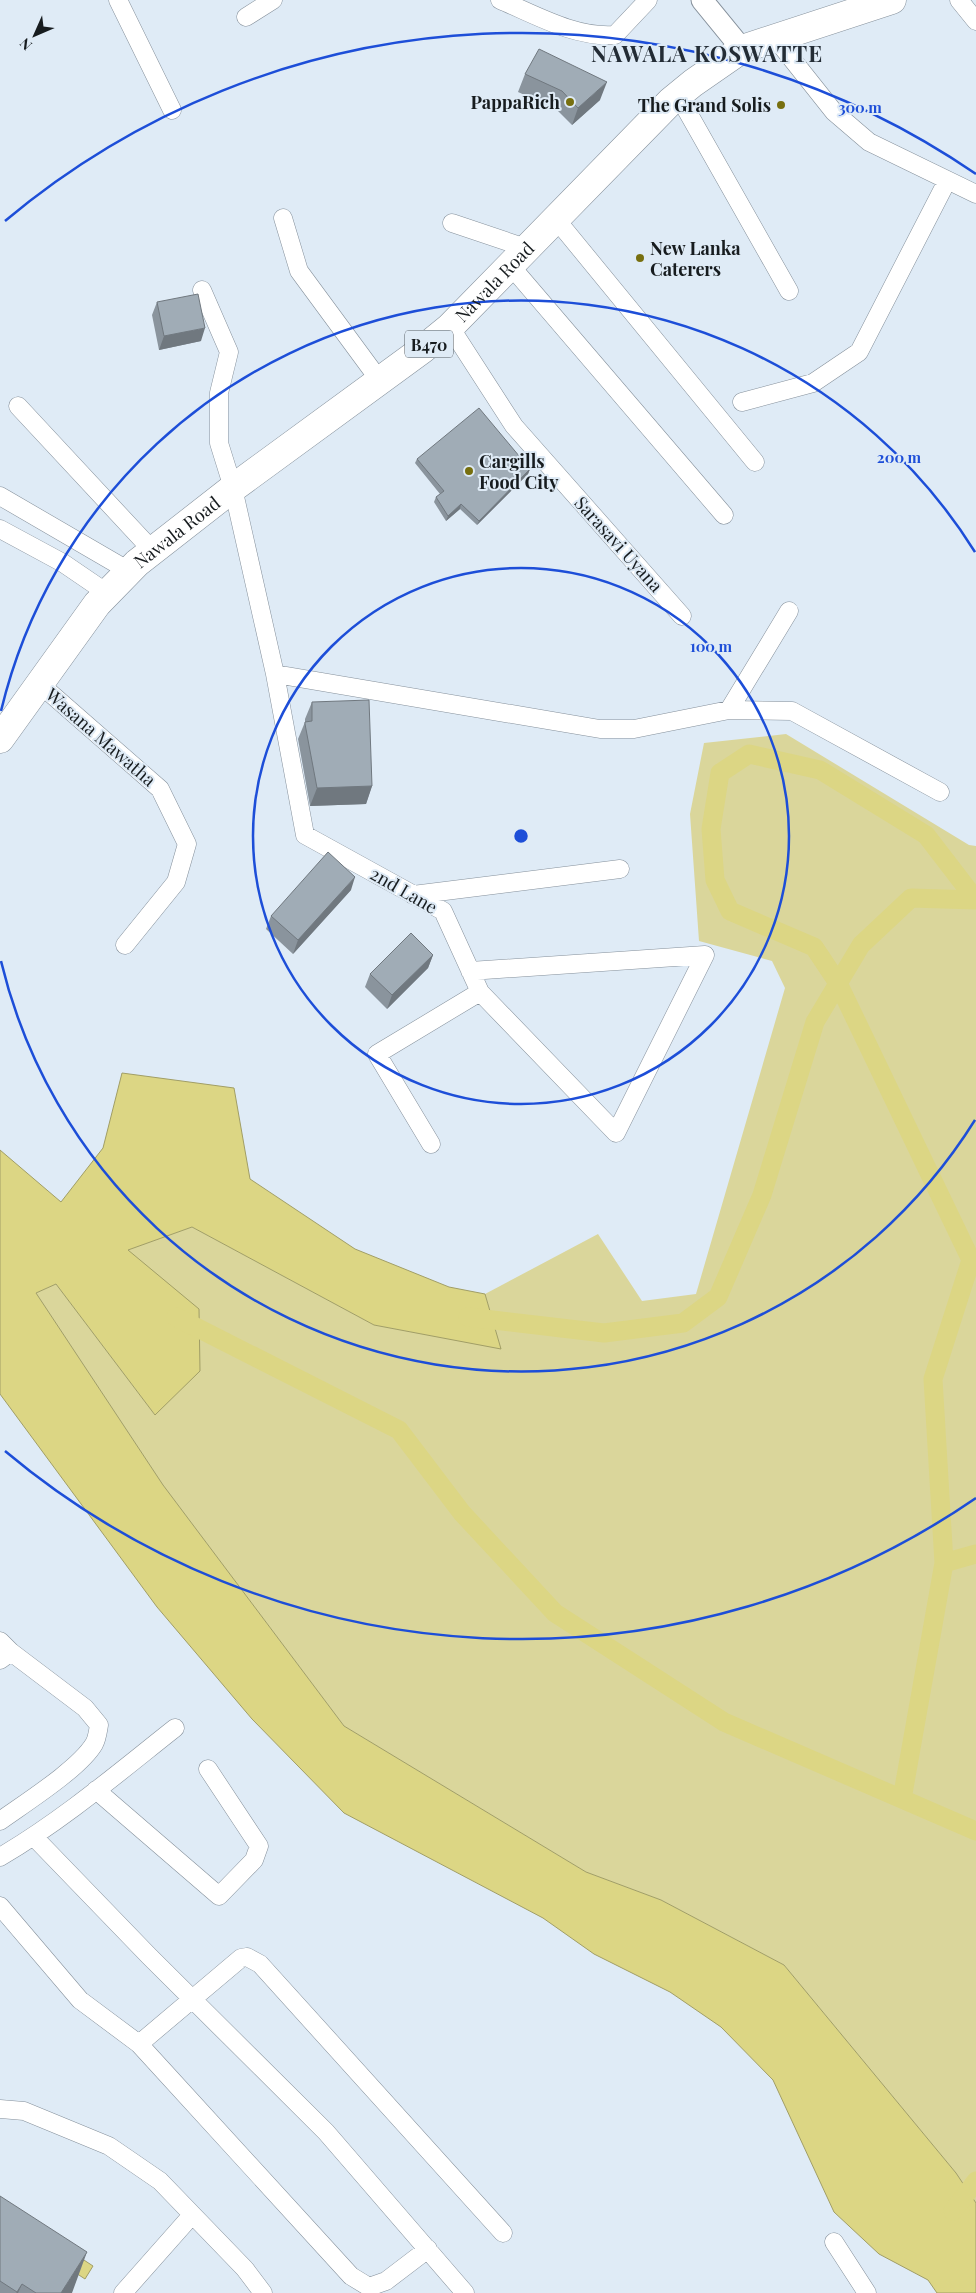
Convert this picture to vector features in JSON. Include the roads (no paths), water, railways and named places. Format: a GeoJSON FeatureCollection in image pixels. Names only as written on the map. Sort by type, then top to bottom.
{"type":"FeatureCollection","features":[{"type":"Feature","properties":{"kind":"main road","name":"Nawala Road"},"geometry":{"type":"LineString","coordinates":[[0,740],[107,593],[129,571],[152,550],[233,488],[380,381],[450,327],[649,121],[678,95],[742,49],[892,0]]}},
{"type":"Feature","properties":{"kind":"street"},"geometry":{"type":"LineString","coordinates":[[118,0],[172,110]]}},
{"type":"Feature","properties":{"kind":"street"},"geometry":{"type":"LineString","coordinates":[[246,16],[273,0]]}},
{"type":"Feature","properties":{"kind":"street"},"geometry":{"type":"LineString","coordinates":[[500,0],[573,30],[598,36],[615,35],[648,0]]}},
{"type":"Feature","properties":{"kind":"street"},"geometry":{"type":"LineString","coordinates":[[702,0],[742,49]]}},
{"type":"Feature","properties":{"kind":"street"},"geometry":{"type":"LineString","coordinates":[[959,0],[976,22]]}},
{"type":"Feature","properties":{"kind":"street"},"geometry":{"type":"LineString","coordinates":[[776,38],[834,112],[869,142],[976,194]]}},
{"type":"Feature","properties":{"kind":"street"},"geometry":{"type":"LineString","coordinates":[[678,95],[789,291]]}},
{"type":"Feature","properties":{"kind":"street"},"geometry":{"type":"LineString","coordinates":[[742,402],[813,383],[859,352],[947,181]]}},
{"type":"Feature","properties":{"kind":"street"},"geometry":{"type":"LineString","coordinates":[[282,218],[299,271],[380,381]]}},
{"type":"Feature","properties":{"kind":"street"},"geometry":{"type":"LineString","coordinates":[[555,218],[755,462]]}},
{"type":"Feature","properties":{"kind":"street"},"geometry":{"type":"LineString","coordinates":[[452,223],[518,256],[724,515]]}},
{"type":"Feature","properties":{"kind":"street","name":"2nd Lane"},"geometry":{"type":"LineString","coordinates":[[202,290],[229,352],[219,393],[219,443],[233,488],[276,674],[304,835],[443,911],[470,971],[480,992],[616,1133],[705,955],[470,971]]}},
{"type":"Feature","properties":{"kind":"street","name":"Sarasavi Uyana"},"geometry":{"type":"LineString","coordinates":[[450,327],[514,426],[682,616]]}},
{"type":"Feature","properties":{"kind":"street"},"geometry":{"type":"LineString","coordinates":[[18,406],[152,550]]}},
{"type":"Feature","properties":{"kind":"street"},"geometry":{"type":"LineString","coordinates":[[0,496],[129,571]]}},
{"type":"Feature","properties":{"kind":"street"},"geometry":{"type":"LineString","coordinates":[[0,529],[64,563],[107,593]]}},
{"type":"Feature","properties":{"kind":"street"},"geometry":{"type":"LineString","coordinates":[[729,710],[788,611]]}},
{"type":"Feature","properties":{"kind":"street"},"geometry":{"type":"LineString","coordinates":[[276,674],[600,729],[634,729],[729,710],[792,711],[940,792]]}},
{"type":"Feature","properties":{"kind":"street","name":"Wasana Mawatha"},"geometry":{"type":"LineString","coordinates":[[41,685],[160,789],[186,844],[176,882],[125,945]]}},
{"type":"Feature","properties":{"kind":"street"},"geometry":{"type":"LineString","coordinates":[[413,895],[620,869]]}},
{"type":"Feature","properties":{"kind":"street"},"geometry":{"type":"LineString","coordinates":[[430,1144],[377,1054],[480,992]]}},
{"type":"Feature","properties":{"kind":"street"},"geometry":{"type":"LineString","coordinates":[[0,1821],[46,1788],[82,1758],[95,1743],[99,1725],[85,1708],[4,1651]]}},
{"type":"Feature","properties":{"kind":"street"},"geometry":{"type":"LineString","coordinates":[[0,1857],[34,1837],[175,1728]]}},
{"type":"Feature","properties":{"kind":"street"},"geometry":{"type":"LineString","coordinates":[[96,1790],[219,1896],[254,1860],[259,1846],[208,1770]]}},
{"type":"Feature","properties":{"kind":"street"},"geometry":{"type":"LineString","coordinates":[[34,1837],[193,2000],[326,2132],[466,2293]]}},
{"type":"Feature","properties":{"kind":"street"},"geometry":{"type":"LineString","coordinates":[[0,1906],[80,2000],[139,2044],[351,2276],[369,2287],[386,2281],[428,2248]]}},
{"type":"Feature","properties":{"kind":"street"},"geometry":{"type":"LineString","coordinates":[[139,2044],[241,1958],[247,1957],[260,1964],[503,2234]]}},
{"type":"Feature","properties":{"kind":"street"},"geometry":{"type":"LineString","coordinates":[[0,2109],[24,2112],[109,2146],[160,2182],[245,2269],[263,2293]]}},
{"type":"Feature","properties":{"kind":"street"},"geometry":{"type":"LineString","coordinates":[[123,2293],[192,2215]]}},
{"type":"Feature","properties":{"kind":"street"},"geometry":{"type":"LineString","coordinates":[[834,2242],[867,2293]]}},
{"type":"Feature","properties":{"kind":"waterway"},"geometry":{"type":"LineString","coordinates":[[902,1799],[944,1563],[933,1379],[971,1260],[838,983],[814,947],[730,911],[715,880],[711,829],[720,773],[749,754],[820,770],[926,835],[976,900]]}},
{"type":"Feature","properties":{"kind":"waterway"},"geometry":{"type":"LineString","coordinates":[[468,1317],[604,1333],[683,1323],[718,1297],[762,1195],[815,1022],[861,945],[911,898],[976,900]]}},
{"type":"Feature","properties":{"kind":"waterway"},"geometry":{"type":"LineString","coordinates":[[176,1317],[399,1430],[462,1513],[555,1613],[724,1722],[976,1831]]}},
{"type":"Feature","properties":{"kind":"waterway"},"geometry":{"type":"LineString","coordinates":[[944,1563],[976,1554]]}},
{"type":"Feature","properties":{"kind":"waterway"},"geometry":{"type":"LineString","coordinates":[[953,2211],[976,2181]]}},
{"type":"Feature","properties":{"kind":"place","name":"PappaRich"},"geometry":{"type":"Point","coordinates":[570,102]}},
{"type":"Feature","properties":{"kind":"place","name":"The Grand Solis"},"geometry":{"type":"Point","coordinates":[781,105]}},
{"type":"Feature","properties":{"kind":"place","name":"New Lanka Caterers"},"geometry":{"type":"Point","coordinates":[640,258]}},
{"type":"Feature","properties":{"kind":"place","name":"Cargills Food City"},"geometry":{"type":"Point","coordinates":[469,471]}},
{"type":"Feature","properties":{"kind":"district","name":"NAWALA KOSWATTE"},"geometry":{"type":"Point","coordinates":[707,53]}}]}
